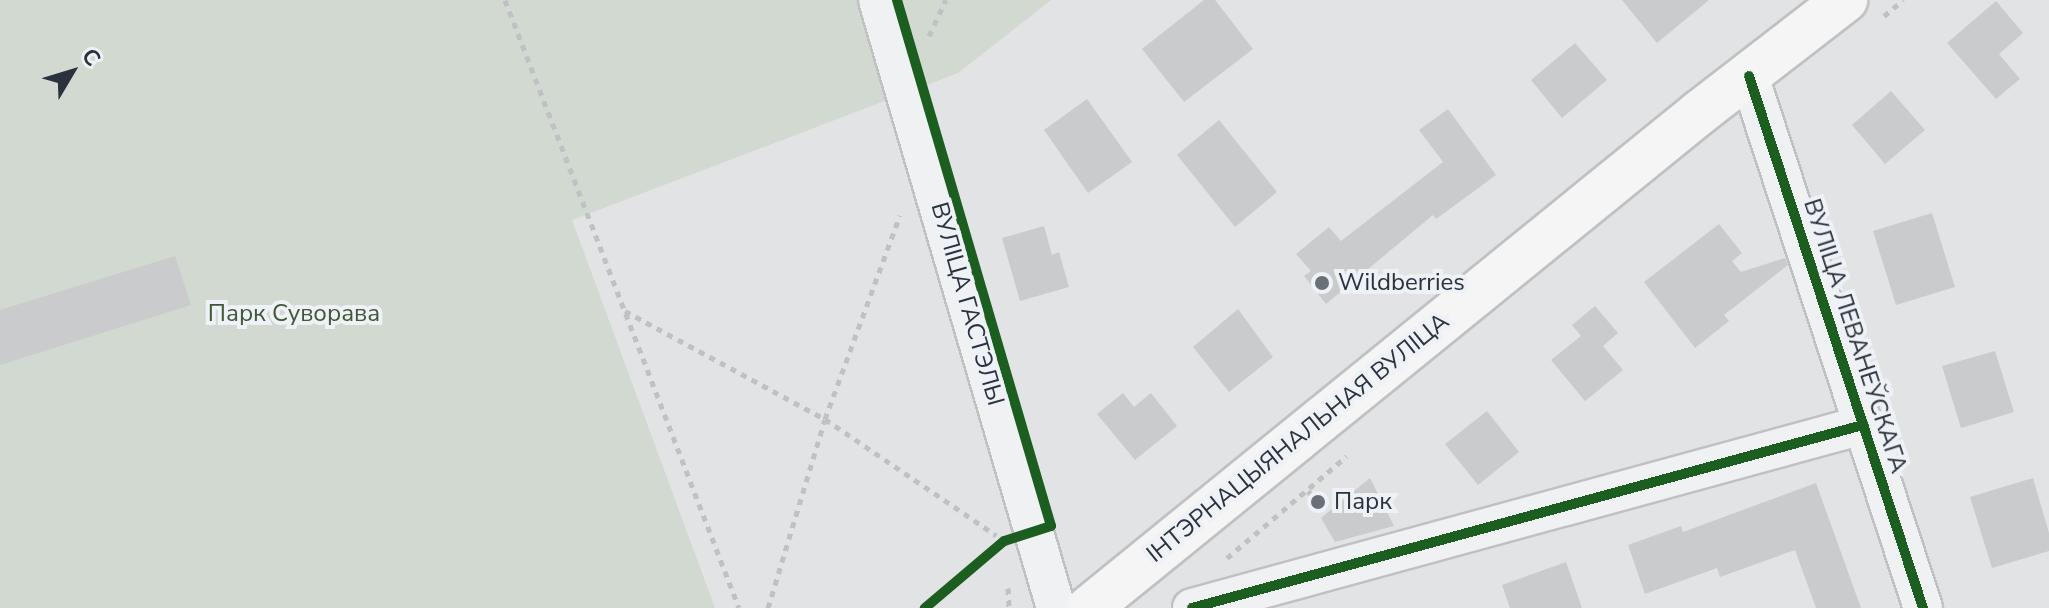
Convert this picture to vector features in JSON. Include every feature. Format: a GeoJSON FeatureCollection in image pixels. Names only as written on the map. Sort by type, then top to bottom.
{"type":"FeatureCollection","features":[{"type":"Feature","properties":{"kind":"main road","name":"ІНТЭРНАЦЫЯНАЛЬНАЯ ВУЛІЦА"},"geometry":{"type":"LineString","coordinates":[[1089,608],[1845,0]]}},
{"type":"Feature","properties":{"kind":"street","name":"ВУЛІЦА ГАСТЭЛЫ"},"geometry":{"type":"LineString","coordinates":[[878,0],[1056,608]]}},
{"type":"Feature","properties":{"kind":"street","name":"ВУЛІЦА ЛЕВАНЕЎСКАГА"},"geometry":{"type":"LineString","coordinates":[[1749,76],[1923,608]]}},
{"type":"Feature","properties":{"kind":"street"},"geometry":{"type":"LineString","coordinates":[[1192,608],[1863,425]]}},
{"type":"Feature","properties":{"kind":"path"},"geometry":{"type":"LineString","coordinates":[[505,0],[739,608]]}},
{"type":"Feature","properties":{"kind":"path"},"geometry":{"type":"LineString","coordinates":[[922,50],[946,0]]}},
{"type":"Feature","properties":{"kind":"path"},"geometry":{"type":"LineString","coordinates":[[768,608],[825,419],[903,207]]}},
{"type":"Feature","properties":{"kind":"path"},"geometry":{"type":"LineString","coordinates":[[624,310],[825,419],[1004,541],[993,550]]}},
{"type":"Feature","properties":{"kind":"green space","name":"Парк Суворава"},"geometry":{"type":"Polygon","coordinates":[[[0,0],[1051,0],[958,73],[572,220],[715,608],[0,608],[0,0]]]}},
{"type":"Feature","properties":{"kind":"building"},"geometry":{"type":"Polygon","coordinates":[[[1204,0],[1215,0],[1253,49],[1184,102],[1142,49],[1204,0]]]}},
{"type":"Feature","properties":{"kind":"building"},"geometry":{"type":"Polygon","coordinates":[[[1622,0],[1709,0],[1657,43],[1622,0]]]}},
{"type":"Feature","properties":{"kind":"building"},"geometry":{"type":"Polygon","coordinates":[[[1996,1],[2023,33],[1999,54],[2020,79],[1996,99],[1947,43],[1996,1]]]}},
{"type":"Feature","properties":{"kind":"building"},"geometry":{"type":"Polygon","coordinates":[[[1575,43],[1607,80],[1562,118],[1531,80],[1575,43]]]}},
{"type":"Feature","properties":{"kind":"building"},"geometry":{"type":"Polygon","coordinates":[[[1891,91],[1925,130],[1885,164],[1852,125],[1891,91]]]}},
{"type":"Feature","properties":{"kind":"building"},"geometry":{"type":"Polygon","coordinates":[[[1087,99],[1132,162],[1088,193],[1044,130],[1087,99]]]}},
{"type":"Feature","properties":{"kind":"building"},"geometry":{"type":"Polygon","coordinates":[[[1448,109],[1496,175],[1436,219],[1433,215],[1326,304],[1304,276],[1311,271],[1296,254],[1329,227],[1341,241],[1443,162],[1419,130],[1448,109]]]}},
{"type":"Feature","properties":{"kind":"building"},"geometry":{"type":"Polygon","coordinates":[[[1219,120],[1277,192],[1235,227],[1177,155],[1219,120]]]}},
{"type":"Feature","properties":{"kind":"building"},"geometry":{"type":"Polygon","coordinates":[[[1932,213],[1955,287],[1896,305],[1873,231],[1932,213]]]}},
{"type":"Feature","properties":{"kind":"building"},"geometry":{"type":"Polygon","coordinates":[[[1719,224],[1742,253],[1732,261],[1741,272],[1785,258],[1788,265],[1724,315],[1729,321],[1695,348],[1644,282],[1719,224]]]}},
{"type":"Feature","properties":{"kind":"building"},"geometry":{"type":"Polygon","coordinates":[[[1044,226],[1052,255],[1059,252],[1069,287],[1020,301],[1002,238],[1044,226]]]}},
{"type":"Feature","properties":{"kind":"building"},"geometry":{"type":"Polygon","coordinates":[[[175,256],[191,305],[0,365],[0,310],[175,256]]]}},
{"type":"Feature","properties":{"kind":"building"},"geometry":{"type":"Polygon","coordinates":[[[1595,306],[1618,333],[1603,346],[1623,370],[1585,401],[1551,360],[1581,336],[1572,325],[1595,306]]]}},
{"type":"Feature","properties":{"kind":"building"},"geometry":{"type":"Polygon","coordinates":[[[1238,309],[1273,357],[1229,392],[1193,347],[1238,309]]]}},
{"type":"Feature","properties":{"kind":"building"},"geometry":{"type":"Polygon","coordinates":[[[1995,351],[2014,412],[1961,428],[1942,366],[1995,351]]]}},
{"type":"Feature","properties":{"kind":"building"},"geometry":{"type":"Polygon","coordinates":[[[1123,393],[1134,407],[1151,393],[1177,426],[1135,460],[1097,414],[1123,393]]]}},
{"type":"Feature","properties":{"kind":"building"},"geometry":{"type":"Polygon","coordinates":[[[1487,411],[1519,452],[1478,485],[1445,444],[1487,411]]]}},
{"type":"Feature","properties":{"kind":"building"},"geometry":{"type":"Polygon","coordinates":[[[1370,478],[1394,526],[1335,542],[1321,518],[1370,478]]]}},
{"type":"Feature","properties":{"kind":"building"},"geometry":{"type":"Polygon","coordinates":[[[2033,478],[2049,533],[2049,551],[1992,568],[1970,497],[2033,478]]]}},
{"type":"Feature","properties":{"kind":"building"},"geometry":{"type":"Polygon","coordinates":[[[1816,483],[1861,608],[1816,608],[1795,550],[1720,577],[1717,568],[1645,594],[1628,545],[1681,526],[1683,532],[1816,483]]]}},
{"type":"Feature","properties":{"kind":"building"},"geometry":{"type":"Polygon","coordinates":[[[1566,562],[1582,608],[1510,608],[1502,585],[1566,562]]]}},
{"type":"Feature","properties":{"kind":"cycle path"},"geometry":{"type":"LineString","coordinates":[[897,0],[1051,526],[1004,541],[925,608]]}},
{"type":"Feature","properties":{"kind":"cycle path"},"geometry":{"type":"LineString","coordinates":[[1749,76],[1923,608]]}},
{"type":"Feature","properties":{"kind":"cycle path"},"geometry":{"type":"LineString","coordinates":[[1192,608],[1863,425]]}},
{"type":"Feature","properties":{"kind":"place","name":"Wildberries"},"geometry":{"type":"Point","coordinates":[1322,283]}},
{"type":"Feature","properties":{"kind":"place","name":"Парк"},"geometry":{"type":"Point","coordinates":[1318,502]}}]}
